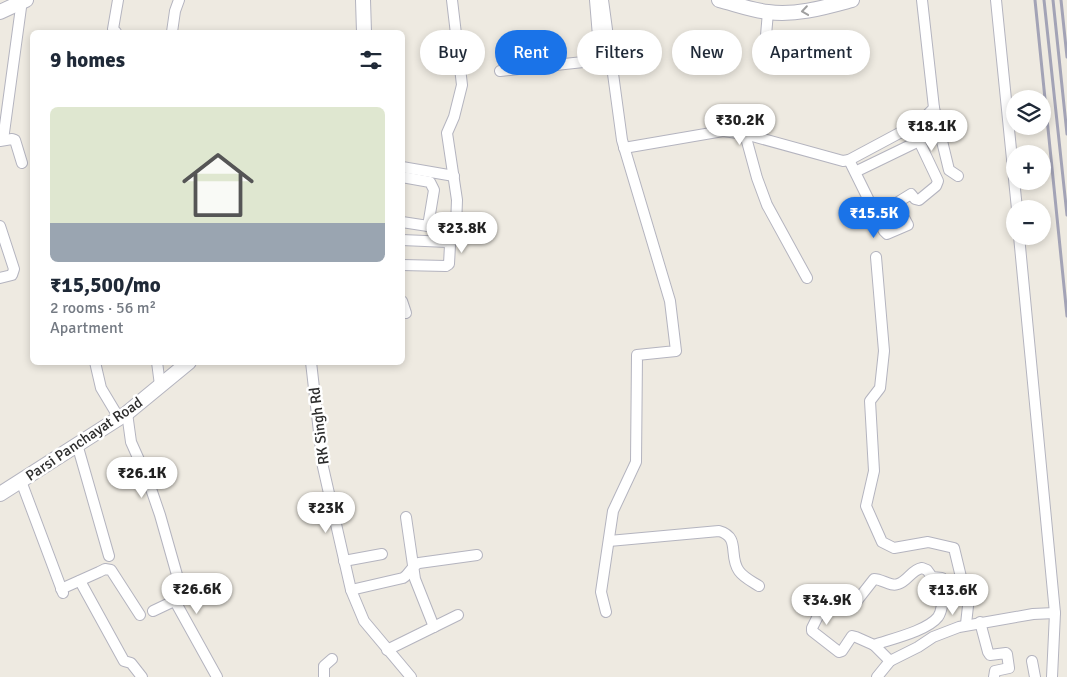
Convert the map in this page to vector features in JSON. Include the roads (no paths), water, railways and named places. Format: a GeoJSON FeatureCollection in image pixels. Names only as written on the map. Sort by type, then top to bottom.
{"type":"FeatureCollection","features":[{"type":"Feature","properties":{"kind":"street"},"geometry":{"type":"LineString","coordinates":[[0,12],[23,0]]}},
{"type":"Feature","properties":{"kind":"street"},"geometry":{"type":"LineString","coordinates":[[22,163],[15,140],[1,140],[23,0]]}},
{"type":"Feature","properties":{"kind":"street"},"geometry":{"type":"LineString","coordinates":[[114,30],[118,0]]}},
{"type":"Feature","properties":{"kind":"street"},"geometry":{"type":"LineString","coordinates":[[172,30],[179,0]]}},
{"type":"Feature","properties":{"kind":"street"},"geometry":{"type":"LineString","coordinates":[[363,0],[364,30]]}},
{"type":"Feature","properties":{"kind":"street"},"geometry":{"type":"LineString","coordinates":[[405,222],[453,228],[456,226],[457,200],[447,133],[454,117],[462,84],[452,0]]}},
{"type":"Feature","properties":{"kind":"street"},"geometry":{"type":"LineString","coordinates":[[595,0],[601,30]]}},
{"type":"Feature","properties":{"kind":"street"},"geometry":{"type":"LineString","coordinates":[[603,0],[605,30]]}},
{"type":"Feature","properties":{"kind":"street"},"geometry":{"type":"LineString","coordinates":[[719,0],[768,12],[797,12],[824,8],[852,0]]}},
{"type":"Feature","properties":{"kind":"street"},"geometry":{"type":"LineString","coordinates":[[922,0],[934,108],[949,170],[958,176]]}},
{"type":"Feature","properties":{"kind":"street"},"geometry":{"type":"LineString","coordinates":[[996,0],[1016,200]]}},
{"type":"Feature","properties":{"kind":"street"},"geometry":{"type":"LineString","coordinates":[[766,30],[768,12]]}},
{"type":"Feature","properties":{"kind":"street"},"geometry":{"type":"LineString","coordinates":[[606,612],[601,592],[613,511],[636,462],[637,355],[676,350],[670,301],[624,148],[609,75]]}},
{"type":"Feature","properties":{"kind":"street"},"geometry":{"type":"LineString","coordinates":[[624,148],[722,131],[745,134],[843,161],[849,160],[920,122],[934,108]]}},
{"type":"Feature","properties":{"kind":"street"},"geometry":{"type":"LineString","coordinates":[[745,134],[757,178],[767,205],[807,278]]}},
{"type":"Feature","properties":{"kind":"street"},"geometry":{"type":"LineString","coordinates":[[888,139],[895,152]]}},
{"type":"Feature","properties":{"kind":"street"},"geometry":{"type":"LineString","coordinates":[[849,160],[884,232],[887,234],[908,225],[898,202],[911,194],[915,200],[919,200],[936,186],[938,181],[921,142],[917,140],[855,172]]}},
{"type":"Feature","properties":{"kind":"street"},"geometry":{"type":"LineString","coordinates":[[405,168],[454,176]]}},
{"type":"Feature","properties":{"kind":"street"},"geometry":{"type":"LineString","coordinates":[[405,177],[430,182],[434,186],[428,226]]}},
{"type":"Feature","properties":{"kind":"street"},"geometry":{"type":"LineString","coordinates":[[0,226],[14,271],[10,276],[0,278]]}},
{"type":"Feature","properties":{"kind":"street"},"geometry":{"type":"LineString","coordinates":[[405,240],[448,242],[450,245],[449,264],[446,266],[405,265]]}},
{"type":"Feature","properties":{"kind":"street"},"geometry":{"type":"LineString","coordinates":[[1021,245],[1055,613],[1052,677]]}},
{"type":"Feature","properties":{"kind":"street"},"geometry":{"type":"LineString","coordinates":[[876,257],[884,351],[880,388],[870,401],[874,471],[866,506],[882,542],[894,548],[928,542],[954,548],[968,606],[966,624]]}},
{"type":"Feature","properties":{"kind":"street"},"geometry":{"type":"LineString","coordinates":[[96,365],[102,388],[123,415],[131,442],[148,480],[179,582]]}},
{"type":"Feature","properties":{"kind":"street"},"geometry":{"type":"LineString","coordinates":[[157,365],[160,385]]}},
{"type":"Feature","properties":{"kind":"street","name":"Parsi Panchayat Road"},"geometry":{"type":"LineString","coordinates":[[0,494],[123,415],[185,365]]}},
{"type":"Feature","properties":{"kind":"street","name":"RK Singh Rd"},"geometry":{"type":"LineString","coordinates":[[311,365],[323,467],[351,590],[364,621],[411,677]]}},
{"type":"Feature","properties":{"kind":"street"},"geometry":{"type":"LineString","coordinates":[[77,444],[109,556]]}},
{"type":"Feature","properties":{"kind":"street"},"geometry":{"type":"LineString","coordinates":[[21,481],[62,591],[99,572],[111,570],[140,615]]}},
{"type":"Feature","properties":{"kind":"street"},"geometry":{"type":"LineString","coordinates":[[406,517],[412,568],[421,598],[434,627]]}},
{"type":"Feature","properties":{"kind":"street"},"geometry":{"type":"LineString","coordinates":[[609,541],[719,531],[727,533],[733,541],[733,559],[740,572],[760,586]]}},
{"type":"Feature","properties":{"kind":"street"},"geometry":{"type":"LineString","coordinates":[[344,561],[382,554]]}},
{"type":"Feature","properties":{"kind":"street"},"geometry":{"type":"LineString","coordinates":[[351,590],[403,578],[419,563],[477,555]]}},
{"type":"Feature","properties":{"kind":"street"},"geometry":{"type":"LineString","coordinates":[[874,645],[928,626],[938,617],[944,582],[942,578],[932,577],[924,569],[916,570],[898,585],[874,579],[857,601],[854,602],[829,594],[812,631],[839,652],[842,651],[850,638],[854,636],[874,645],[890,661]]}},
{"type":"Feature","properties":{"kind":"street"},"geometry":{"type":"LineString","coordinates":[[80,581],[124,661],[131,663],[142,677]]}},
{"type":"Feature","properties":{"kind":"street"},"geometry":{"type":"LineString","coordinates":[[153,611],[172,602],[176,603],[217,677]]}},
{"type":"Feature","properties":{"kind":"street"},"geometry":{"type":"LineString","coordinates":[[877,677],[890,661],[933,637],[966,624],[1033,614],[1055,613]]}},
{"type":"Feature","properties":{"kind":"street"},"geometry":{"type":"LineString","coordinates":[[387,650],[458,614]]}},
{"type":"Feature","properties":{"kind":"street"},"geometry":{"type":"LineString","coordinates":[[980,622],[990,655],[1006,652],[1008,654],[1009,668],[995,671],[994,677]]}},
{"type":"Feature","properties":{"kind":"street"},"geometry":{"type":"LineString","coordinates":[[928,626],[933,637]]}},
{"type":"Feature","properties":{"kind":"street"},"geometry":{"type":"LineString","coordinates":[[324,677],[324,666],[332,659]]}},
{"type":"Feature","properties":{"kind":"street"},"geometry":{"type":"LineString","coordinates":[[1032,661],[1035,677]]}},
{"type":"Feature","properties":{"kind":"railway"},"geometry":{"type":"LineString","coordinates":[[1035,0],[1067,316]]}},
{"type":"Feature","properties":{"kind":"railway"},"geometry":{"type":"LineString","coordinates":[[1044,0],[1067,215]]}},
{"type":"Feature","properties":{"kind":"railway"},"geometry":{"type":"LineString","coordinates":[[1053,0],[1067,134]]}},
{"type":"Feature","properties":{"kind":"railway"},"geometry":{"type":"LineString","coordinates":[[1061,0],[1067,57]]}}]}
